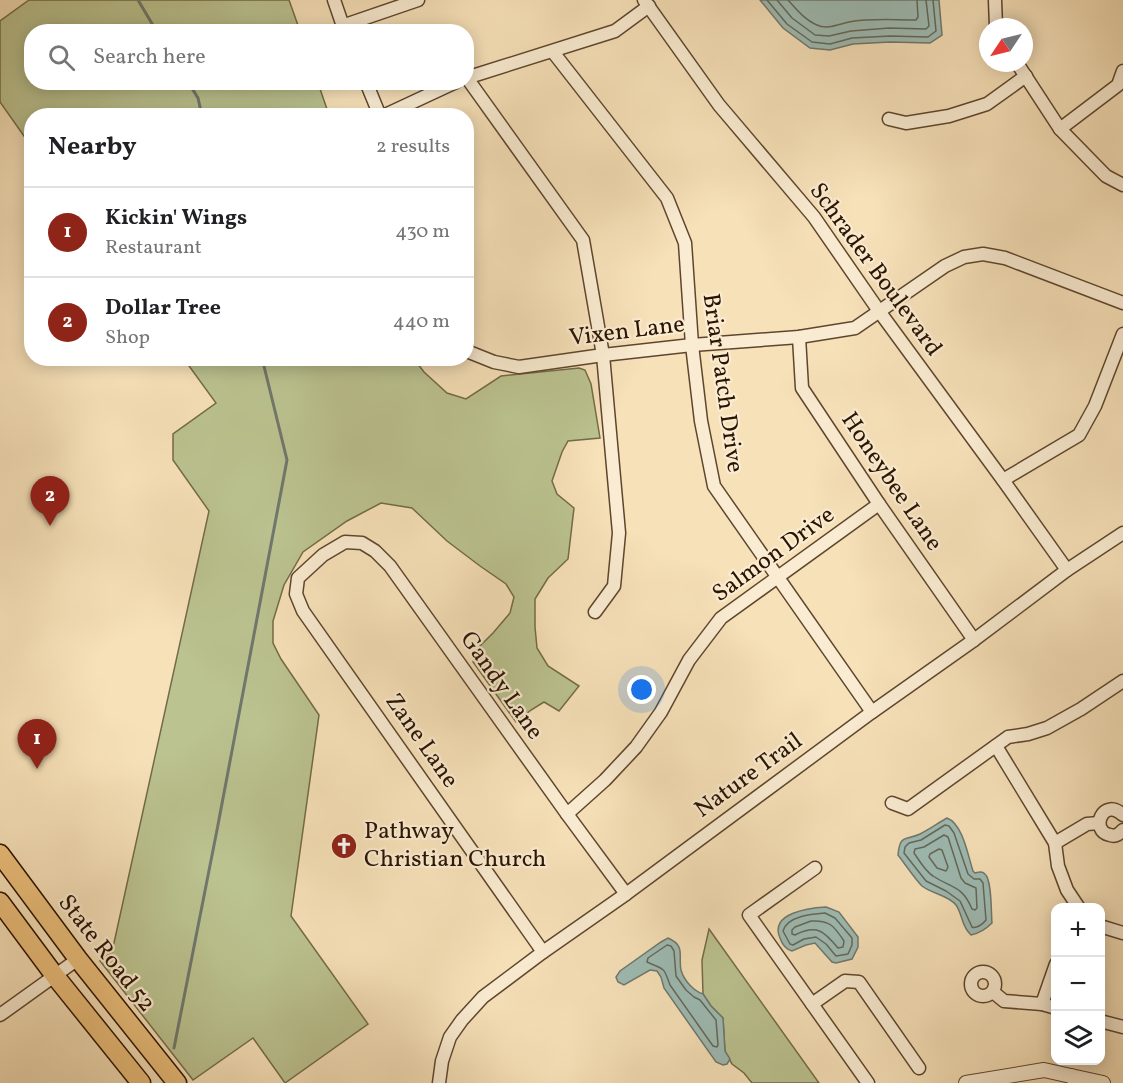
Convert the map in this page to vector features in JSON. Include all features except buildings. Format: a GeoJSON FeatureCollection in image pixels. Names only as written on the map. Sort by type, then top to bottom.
{"type":"FeatureCollection","features":[{"type":"Feature","properties":{"kind":"main road","name":"State Road 52"},"geometry":{"type":"LineString","coordinates":[[0,854],[78,959],[177,1083]]}},
{"type":"Feature","properties":{"kind":"main road"},"geometry":{"type":"LineString","coordinates":[[0,902],[55,976],[141,1083]]}},
{"type":"Feature","properties":{"kind":"street"},"geometry":{"type":"LineString","coordinates":[[334,0],[341,24]]}},
{"type":"Feature","properties":{"kind":"street"},"geometry":{"type":"LineString","coordinates":[[356,24],[418,0]]}},
{"type":"Feature","properties":{"kind":"street"},"geometry":{"type":"LineString","coordinates":[[994,0],[995,18]]}},
{"type":"Feature","properties":{"kind":"street"},"geometry":{"type":"LineString","coordinates":[[474,76],[615,31],[646,3]]}},
{"type":"Feature","properties":{"kind":"street","name":"Schrader Boulevard"},"geometry":{"type":"LineString","coordinates":[[646,3],[718,105],[814,217],[879,311],[1067,570]]}},
{"type":"Feature","properties":{"kind":"street","name":"Briar Patch Drive"},"geometry":{"type":"LineString","coordinates":[[553,52],[667,198],[685,243],[692,345],[701,421],[714,486],[872,712]]}},
{"type":"Feature","properties":{"kind":"street"},"geometry":{"type":"LineString","coordinates":[[1060,129],[1118,85],[1123,71]]}},
{"type":"Feature","properties":{"kind":"street"},"geometry":{"type":"LineString","coordinates":[[1023,72],[1060,129],[1106,176],[1123,185]]}},
{"type":"Feature","properties":{"kind":"street"},"geometry":{"type":"LineString","coordinates":[[889,119],[906,123],[949,116],[987,104],[1026,76]]}},
{"type":"Feature","properties":{"kind":"street"},"geometry":{"type":"LineString","coordinates":[[474,88],[583,240],[603,355],[619,532],[614,586],[595,612]]}},
{"type":"Feature","properties":{"kind":"street"},"geometry":{"type":"LineString","coordinates":[[370,90],[378,108]]}},
{"type":"Feature","properties":{"kind":"street"},"geometry":{"type":"LineString","coordinates":[[399,108],[439,90]]}},
{"type":"Feature","properties":{"kind":"street","name":"Vixen Lane"},"geometry":{"type":"LineString","coordinates":[[474,353],[494,362],[519,367],[692,345],[799,337],[855,328],[945,266],[964,257],[983,254],[1005,258],[1123,303]]}},
{"type":"Feature","properties":{"kind":"street"},"geometry":{"type":"LineString","coordinates":[[1003,480],[1079,435],[1095,406],[1123,334]]}},
{"type":"Feature","properties":{"kind":"street","name":"Honeybee Lane"},"geometry":{"type":"LineString","coordinates":[[799,337],[802,388],[974,640]]}},
{"type":"Feature","properties":{"kind":"street","name":"Salmon Drive"},"geometry":{"type":"LineString","coordinates":[[567,814],[605,780],[636,747],[661,712],[689,660],[721,618],[879,504]]}},
{"type":"Feature","properties":{"kind":"street","name":"Nature Trail"},"geometry":{"type":"LineString","coordinates":[[439,1083],[442,1061],[450,1037],[483,997],[1067,570],[1123,533]]}},
{"type":"Feature","properties":{"kind":"street","name":"Gandy Lane"},"geometry":{"type":"LineString","coordinates":[[323,555],[345,542],[362,543],[375,551],[390,566],[626,894]]}},
{"type":"Feature","properties":{"kind":"street","name":"Zane Lane"},"geometry":{"type":"LineString","coordinates":[[323,555],[298,578],[296,594],[303,611],[543,952]]}},
{"type":"Feature","properties":{"kind":"street"},"geometry":{"type":"LineString","coordinates":[[892,803],[908,809],[1008,737],[1047,728],[1123,681]]}},
{"type":"Feature","properties":{"kind":"street"},"geometry":{"type":"LineString","coordinates":[[996,746],[1055,843],[1059,866],[1067,890],[1076,903]]}},
{"type":"Feature","properties":{"kind":"street"},"geometry":{"type":"LineString","coordinates":[[1123,815],[1116,810],[1108,810],[1101,815],[1099,823],[1102,831],[1110,836],[1119,834],[1123,830]]}},
{"type":"Feature","properties":{"kind":"street"},"geometry":{"type":"LineString","coordinates":[[1055,843],[1087,824],[1099,823]]}},
{"type":"Feature","properties":{"kind":"street"},"geometry":{"type":"LineString","coordinates":[[815,868],[749,915],[868,1083]]}},
{"type":"Feature","properties":{"kind":"street"},"geometry":{"type":"LineString","coordinates":[[1105,927],[1123,933]]}},
{"type":"Feature","properties":{"kind":"street"},"geometry":{"type":"LineString","coordinates":[[0,1015],[78,959]]}},
{"type":"Feature","properties":{"kind":"street"},"geometry":{"type":"LineString","coordinates":[[1042,1004],[1051,978]]}},
{"type":"Feature","properties":{"kind":"street"},"geometry":{"type":"LineString","coordinates":[[812,1004],[845,981],[859,982],[919,1068]]}},
{"type":"Feature","properties":{"kind":"street"},"geometry":{"type":"LineString","coordinates":[[993,992],[1004,1000],[1051,1007]]}},
{"type":"Feature","properties":{"kind":"street"},"geometry":{"type":"LineString","coordinates":[[1105,1022],[1123,1028]]}},
{"type":"Feature","properties":{"kind":"street"},"geometry":{"type":"LineString","coordinates":[[966,1083],[1044,1070],[1075,1080],[1103,1083]]}},
{"type":"Feature","properties":{"kind":"green space"},"geometry":{"type":"Polygon","coordinates":[[[29,0],[289,0],[298,24],[24,24],[24,90],[320,90],[327,108],[24,108],[24,136],[0,102],[0,21],[29,0]]]}},
{"type":"Feature","properties":{"kind":"green space"},"geometry":{"type":"Polygon","coordinates":[[[189,366],[419,366],[447,393],[466,399],[501,376],[579,368],[585,370],[591,384],[600,438],[568,441],[552,481],[557,494],[574,508],[568,559],[548,578],[535,599],[535,627],[537,648],[548,666],[579,686],[559,711],[544,702],[516,722],[473,662],[478,648],[510,613],[514,597],[506,584],[447,541],[412,508],[381,503],[347,521],[303,552],[284,585],[273,621],[273,643],[281,659],[319,715],[291,916],[368,1024],[285,1083],[253,1038],[193,1080],[100,961],[112,952],[209,511],[173,460],[173,434],[216,403],[189,366]]]}},
{"type":"Feature","properties":{"kind":"green space"},"geometry":{"type":"Polygon","coordinates":[[[709,929],[819,1083],[752,1083],[732,1064],[725,1052],[723,1018],[703,994],[702,960],[709,929]]]}},
{"type":"Feature","properties":{"kind":"water"},"geometry":{"type":"Polygon","coordinates":[[[760,0],[939,0],[942,35],[930,43],[853,44],[830,50],[810,48],[783,28],[760,0]]]}},
{"type":"Feature","properties":{"kind":"water"},"geometry":{"type":"Polygon","coordinates":[[[947,818],[953,821],[961,833],[973,871],[984,873],[989,883],[992,923],[971,935],[965,928],[956,905],[949,899],[922,886],[898,855],[900,844],[904,839],[920,834],[947,818]]]}},
{"type":"Feature","properties":{"kind":"water"},"geometry":{"type":"Polygon","coordinates":[[[826,907],[839,912],[858,937],[858,947],[852,959],[832,962],[815,943],[792,951],[786,948],[780,938],[778,930],[785,917],[801,911],[826,907]]]}},
{"type":"Feature","properties":{"kind":"water"},"geometry":{"type":"Polygon","coordinates":[[[668,938],[674,941],[679,948],[681,970],[687,982],[703,994],[723,1018],[725,1051],[730,1059],[727,1064],[716,1062],[664,988],[657,971],[650,970],[624,985],[618,982],[616,977],[620,971],[668,938]]]}},
{"type":"Feature","properties":{"kind":"waterway"},"geometry":{"type":"LineString","coordinates":[[138,0],[152,24]]}},
{"type":"Feature","properties":{"kind":"waterway"},"geometry":{"type":"LineString","coordinates":[[193,90],[200,108]]}},
{"type":"Feature","properties":{"kind":"waterway"},"geometry":{"type":"LineString","coordinates":[[174,1048],[287,460],[264,366]]}},
{"type":"Feature","properties":{"kind":"place","name":"Dollar Tree"},"geometry":{"type":"Point","coordinates":[50,526]}},
{"type":"Feature","properties":{"kind":"place","name":"Kickin' Wings"},"geometry":{"type":"Point","coordinates":[37,769]}},
{"type":"Feature","properties":{"kind":"place","name":"Pathway Christian Church"},"geometry":{"type":"Point","coordinates":[344,846]}}]}
